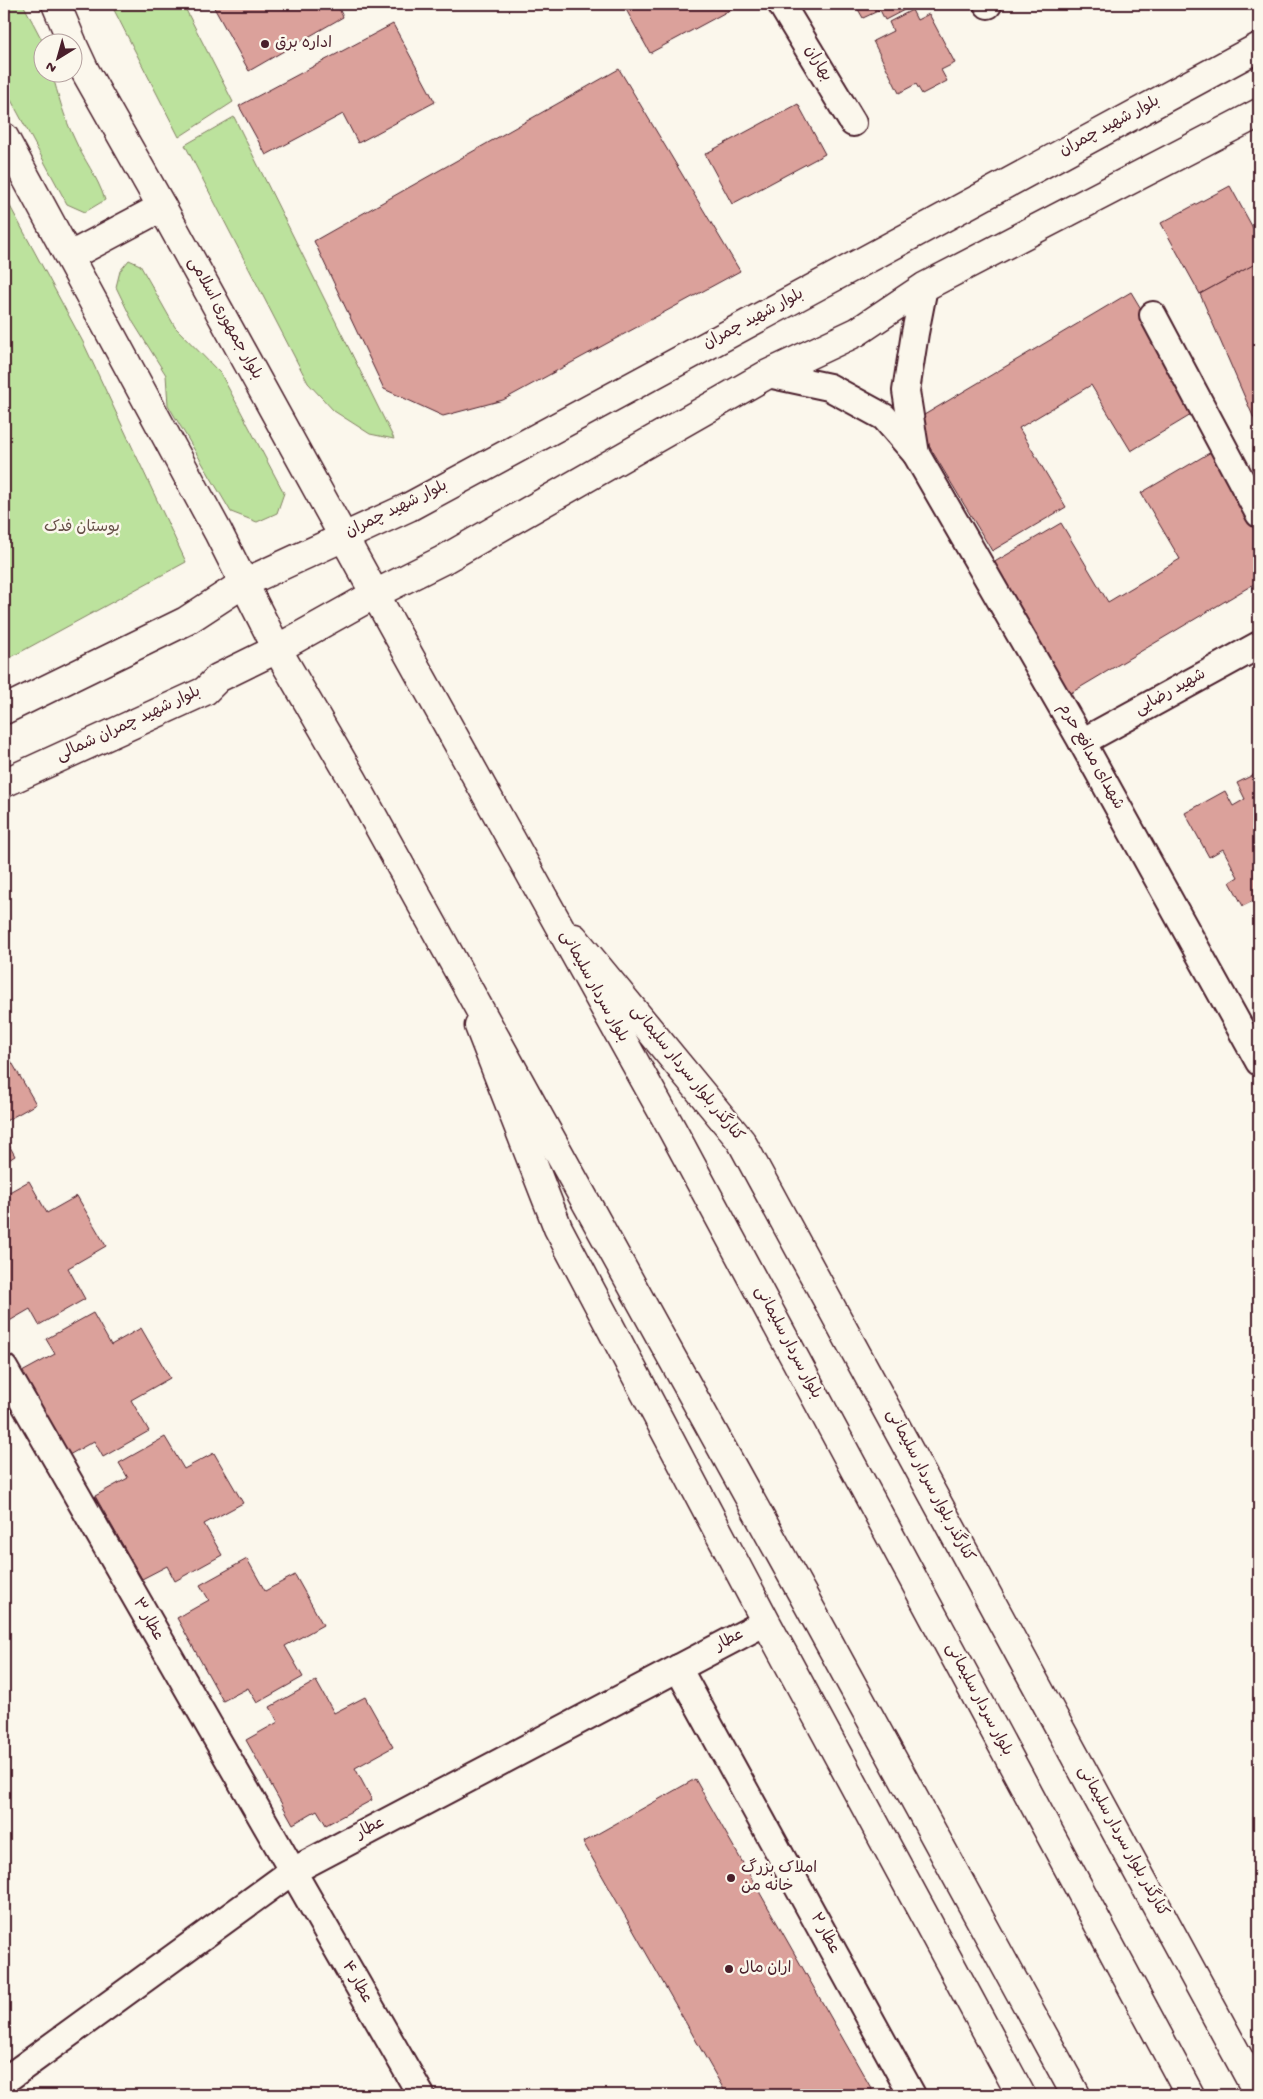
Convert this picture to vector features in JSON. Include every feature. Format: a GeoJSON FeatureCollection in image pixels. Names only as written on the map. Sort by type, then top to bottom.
{"type":"FeatureCollection","features":[{"type":"Feature","properties":{"kind":"main road","name":"بلوار جمهوری اسلامی"},"geometry":{"type":"LineString","coordinates":[[56,4],[67,32]]}},
{"type":"Feature","properties":{"kind":"main road","name":"بلوار شهید چمران"},"geometry":{"type":"LineString","coordinates":[[244,583],[409,507],[1259,47]]}},
{"type":"Feature","properties":{"kind":"main road","name":"بلوار جمهوری اسلامی"},"geometry":{"type":"LineString","coordinates":[[82,65],[375,594]]}},
{"type":"Feature","properties":{"kind":"main road"},"geometry":{"type":"LineString","coordinates":[[277,649],[375,594],[443,560],[768,374],[857,332],[924,287],[1259,113]]}},
{"type":"Feature","properties":{"kind":"main road"},"geometry":{"type":"LineString","coordinates":[[4,137],[70,256],[244,583],[277,649],[349,772],[458,974],[816,1618],[1076,2095]]}},
{"type":"Feature","properties":{"kind":"main road"},"geometry":{"type":"LineString","coordinates":[[70,256],[162,207]]}},
{"type":"Feature","properties":{"kind":"main road"},"geometry":{"type":"LineString","coordinates":[[4,710],[186,621],[244,583]]}},
{"type":"Feature","properties":{"kind":"main road","name":"بلوار سردار سلیمانی"},"geometry":{"type":"LineString","coordinates":[[375,594],[673,1131],[1190,2095]]}},
{"type":"Feature","properties":{"kind":"main road","name":"بلوار شهید چمران شمالی"},"geometry":{"type":"LineString","coordinates":[[4,783],[204,691],[218,678],[277,649]]}},
{"type":"Feature","properties":{"kind":"main road","name":"کنارگذر بلوار سردار سلیمانی"},"geometry":{"type":"LineString","coordinates":[[551,910],[741,1141],[1259,2095]]}},
{"type":"Feature","properties":{"kind":"main road"},"geometry":{"type":"LineString","coordinates":[[458,974],[558,1228],[766,1622],[1021,2095]]}},
{"type":"Feature","properties":{"kind":"street","name":"بهاران"},"geometry":{"type":"LineString","coordinates":[[781,4],[853,124]]}},
{"type":"Feature","properties":{"kind":"street"},"geometry":{"type":"LineString","coordinates":[[916,454],[906,391],[924,287]]}},
{"type":"Feature","properties":{"kind":"street"},"geometry":{"type":"LineString","coordinates":[[1153,315],[1259,514]]}},
{"type":"Feature","properties":{"kind":"street"},"geometry":{"type":"LineString","coordinates":[[768,374],[829,387],[884,417],[916,454]]}},
{"type":"Feature","properties":{"kind":"street","name":"شهدای مدافع حرم"},"geometry":{"type":"LineString","coordinates":[[916,454],[1082,742],[1259,1062]]}},
{"type":"Feature","properties":{"kind":"street","name":"شهید رضایی"},"geometry":{"type":"LineString","coordinates":[[1082,742],[1259,644]]}},
{"type":"Feature","properties":{"kind":"street","name":"عطار ۳"},"geometry":{"type":"LineString","coordinates":[[4,1368],[291,1872]]}},
{"type":"Feature","properties":{"kind":"street","name":"عطار"},"geometry":{"type":"LineString","coordinates":[[4,2081],[291,1872],[766,1622]]}},
{"type":"Feature","properties":{"kind":"street","name":"عطار ۲"},"geometry":{"type":"LineString","coordinates":[[678,1668],[912,2095]]}},
{"type":"Feature","properties":{"kind":"street","name":"عطار ۴"},"geometry":{"type":"LineString","coordinates":[[291,1872],[421,2095]]}},
{"type":"Feature","properties":{"kind":"green space"},"geometry":{"type":"Polygon","coordinates":[[[4,4],[23,4],[38,32],[32,32],[32,82],[54,82],[70,130],[105,200],[85,212],[67,204],[4,87],[4,4]]]}},
{"type":"Feature","properties":{"kind":"green space"},"geometry":{"type":"Polygon","coordinates":[[[111,4],[183,4],[233,102],[179,137],[111,4]]]}},
{"type":"Feature","properties":{"kind":"green space"},"geometry":{"type":"Polygon","coordinates":[[[234,117],[394,439],[370,434],[334,411],[308,383],[185,145],[234,117]]]}},
{"type":"Feature","properties":{"kind":"green space","name":"بوستان فدک"},"geometry":{"type":"Polygon","coordinates":[[[4,195],[83,342],[186,562],[4,661],[4,195]]]}},
{"type":"Feature","properties":{"kind":"green space"},"geometry":{"type":"Polygon","coordinates":[[[129,260],[140,265],[175,327],[221,374],[284,493],[277,513],[257,522],[231,512],[168,405],[166,375],[133,322],[116,287],[120,271],[129,260]]]}},
{"type":"Feature","properties":{"kind":"building","name":"اداره برق"},"geometry":{"type":"Polygon","coordinates":[[[212,4],[337,4],[343,17],[249,71],[212,4]]]}},
{"type":"Feature","properties":{"kind":"building"},"geometry":{"type":"Polygon","coordinates":[[[623,4],[741,4],[650,53],[623,4]]]}},
{"type":"Feature","properties":{"kind":"building"},"geometry":{"type":"Polygon","coordinates":[[[855,4],[908,4],[910,7],[885,20],[880,10],[863,18],[855,4]]]}},
{"type":"Feature","properties":{"kind":"building"},"geometry":{"type":"Polygon","coordinates":[[[912,10],[917,20],[929,14],[955,63],[941,70],[947,81],[922,94],[916,84],[899,93],[873,41],[893,31],[889,22],[912,10]]]}},
{"type":"Feature","properties":{"kind":"building"},"geometry":{"type":"Polygon","coordinates":[[[393,24],[435,102],[358,143],[343,114],[266,155],[239,106],[393,24]]]}},
{"type":"Feature","properties":{"kind":"building"},"geometry":{"type":"Polygon","coordinates":[[[619,69],[740,271],[503,400],[443,416],[384,389],[314,241],[619,69]]]}},
{"type":"Feature","properties":{"kind":"building"},"geometry":{"type":"Polygon","coordinates":[[[798,104],[825,154],[732,204],[705,154],[798,104]]]}},
{"type":"Feature","properties":{"kind":"building"},"geometry":{"type":"Polygon","coordinates":[[[1230,186],[1259,239],[1259,262],[1200,294],[1161,223],[1230,186]]]}},
{"type":"Feature","properties":{"kind":"building"},"geometry":{"type":"Polygon","coordinates":[[[1255,264],[1259,273],[1259,430],[1200,294],[1255,264]]]}},
{"type":"Feature","properties":{"kind":"building"},"geometry":{"type":"Polygon","coordinates":[[[1131,292],[1201,409],[1131,451],[1091,385],[1019,428],[1066,507],[992,551],[914,421],[1131,292]]]}},
{"type":"Feature","properties":{"kind":"building"},"geometry":{"type":"Polygon","coordinates":[[[1211,452],[1259,533],[1259,581],[1064,697],[986,567],[1061,523],[1108,602],[1180,559],[1141,493],[1211,452]]]}},
{"type":"Feature","properties":{"kind":"building"},"geometry":{"type":"Polygon","coordinates":[[[1259,772],[1259,898],[1243,906],[1230,882],[1238,877],[1223,849],[1209,857],[1185,813],[1225,791],[1233,806],[1245,799],[1237,783],[1259,772]]]}},
{"type":"Feature","properties":{"kind":"building"},"geometry":{"type":"Polygon","coordinates":[[[7,1054],[36,1104],[4,1122],[4,1056],[7,1054]]]}},
{"type":"Feature","properties":{"kind":"building"},"geometry":{"type":"Polygon","coordinates":[[[4,1136],[15,1156],[4,1163],[4,1136]]]}},
{"type":"Feature","properties":{"kind":"building"},"geometry":{"type":"Polygon","coordinates":[[[29,1181],[47,1213],[77,1196],[106,1246],[68,1268],[85,1299],[39,1325],[30,1309],[6,1323],[4,1319],[4,1195],[29,1181]]]}},
{"type":"Feature","properties":{"kind":"building"},"geometry":{"type":"Polygon","coordinates":[[[93,1313],[111,1345],[141,1328],[170,1378],[131,1400],[149,1431],[103,1457],[94,1441],[69,1455],[22,1372],[55,1354],[46,1339],[93,1313]]]}},
{"type":"Feature","properties":{"kind":"building"},"geometry":{"type":"Polygon","coordinates":[[[165,1437],[184,1469],[214,1453],[243,1503],[204,1524],[222,1555],[175,1581],[167,1566],[142,1579],[95,1496],[128,1478],[119,1463],[165,1437]]]}},
{"type":"Feature","properties":{"kind":"building"},"geometry":{"type":"Polygon","coordinates":[[[247,1559],[265,1591],[295,1575],[323,1625],[285,1646],[303,1677],[257,1703],[248,1688],[223,1701],[177,1618],[209,1600],[200,1585],[247,1559]]]}},
{"type":"Feature","properties":{"kind":"building"},"geometry":{"type":"Polygon","coordinates":[[[316,1681],[334,1713],[365,1697],[393,1747],[355,1768],[372,1800],[326,1825],[317,1810],[293,1824],[246,1740],[278,1722],[270,1707],[316,1681]]]}},
{"type":"Feature","properties":{"kind":"building","name":"اران مال"},"geometry":{"type":"Polygon","coordinates":[[[695,1779],[875,2095],[727,2095],[583,1842],[695,1779]]]}},
{"type":"Feature","properties":{"kind":"place","name":"اداره برق"},"geometry":{"type":"Point","coordinates":[265,44]}},
{"type":"Feature","properties":{"kind":"place","name":"املاک بزرگ خانه من"},"geometry":{"type":"Point","coordinates":[731,1878]}},
{"type":"Feature","properties":{"kind":"place","name":"اران مال"},"geometry":{"type":"Point","coordinates":[729,1969]}}]}
